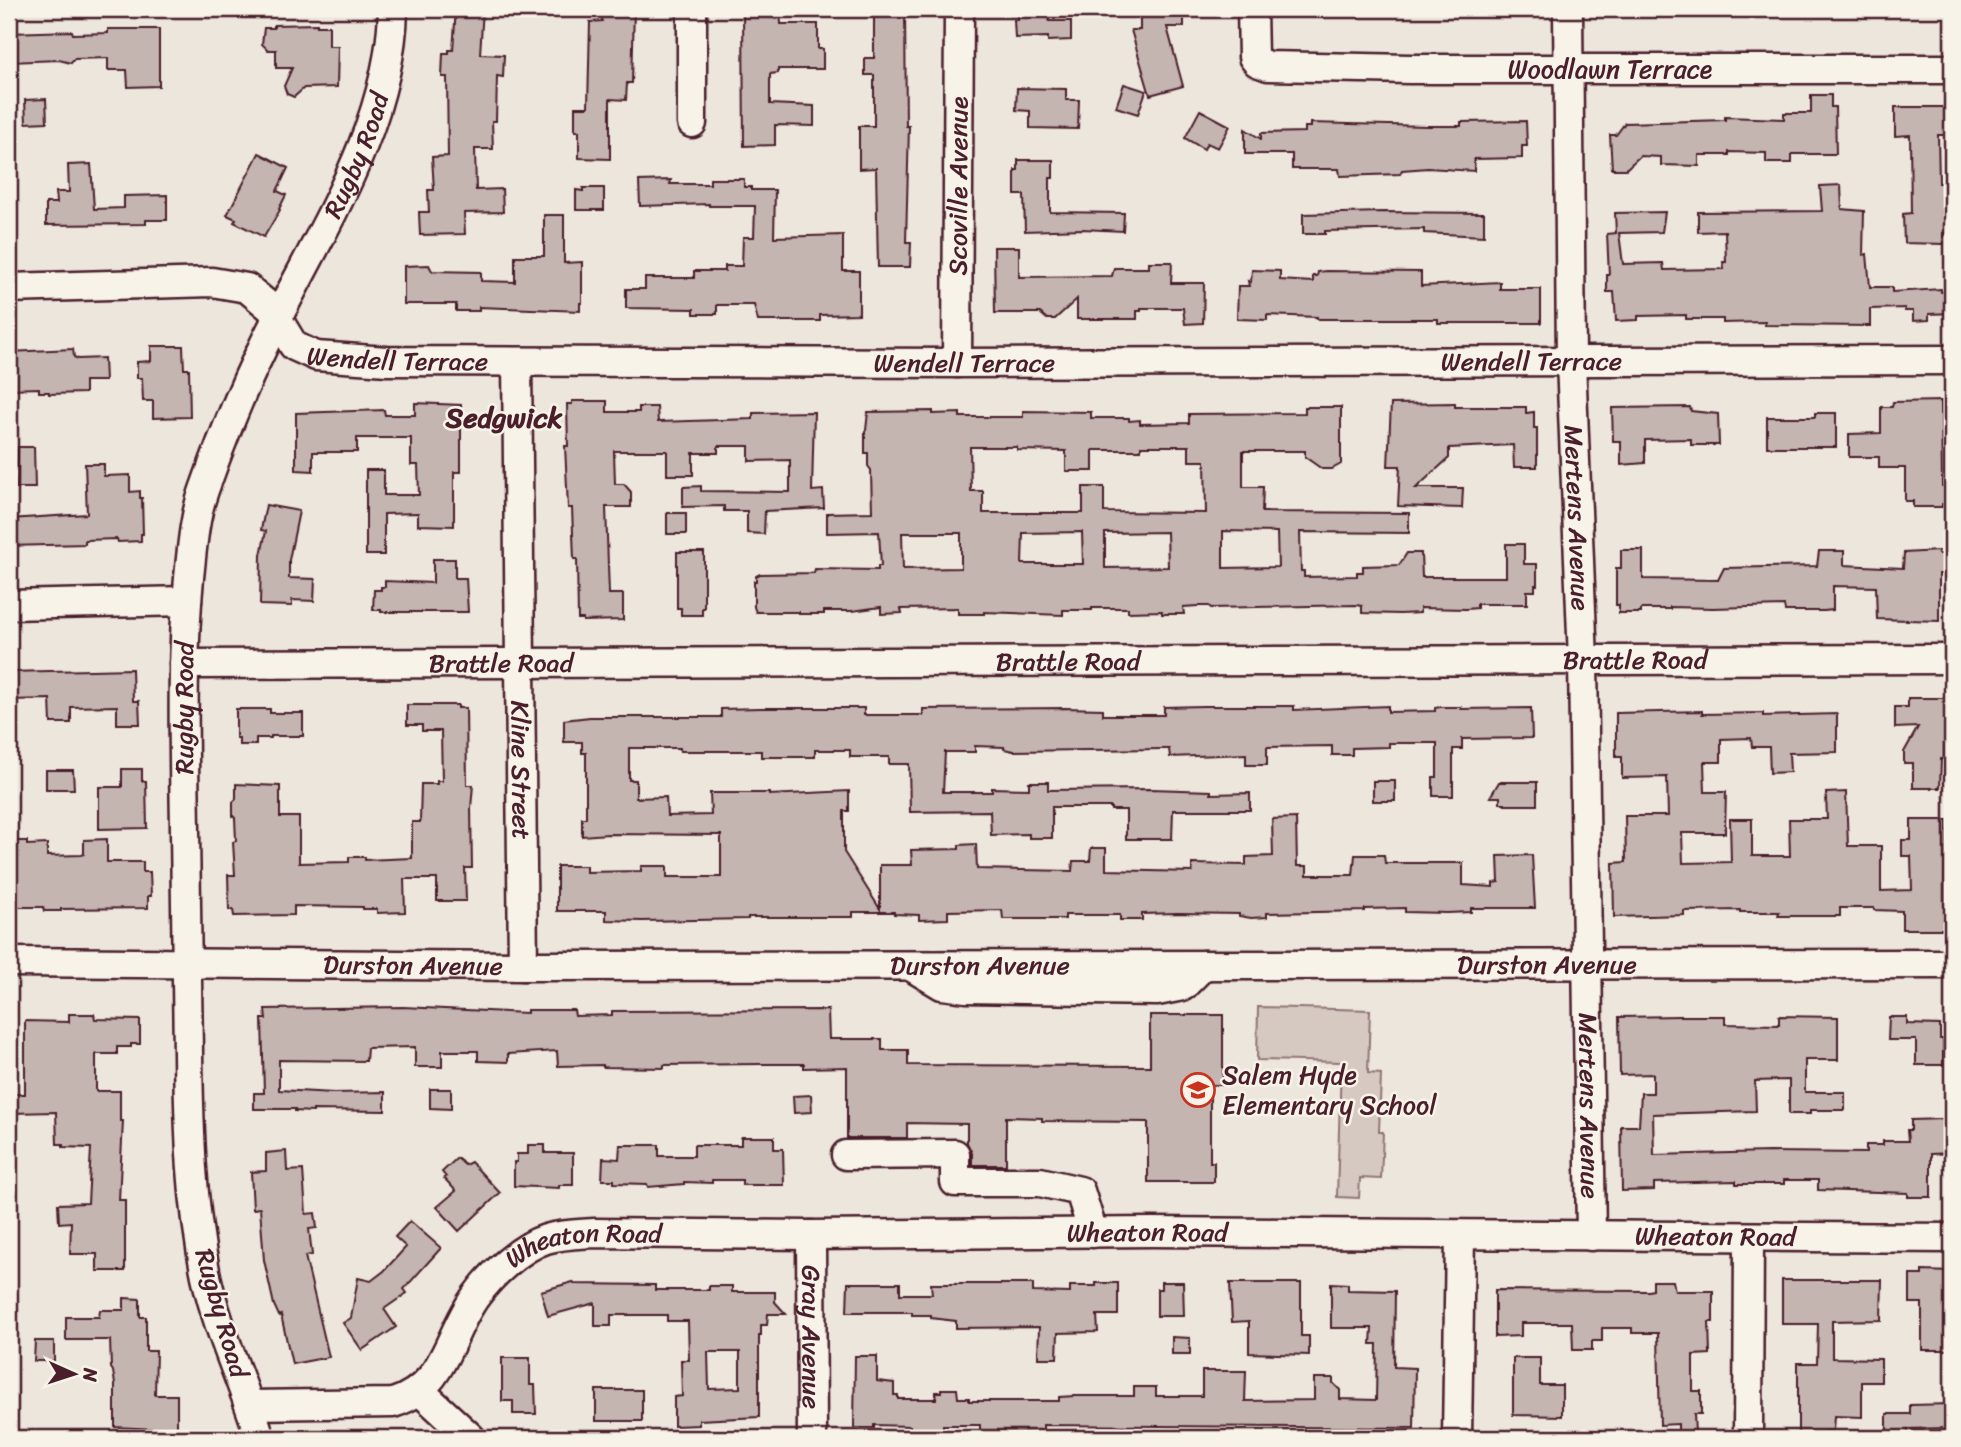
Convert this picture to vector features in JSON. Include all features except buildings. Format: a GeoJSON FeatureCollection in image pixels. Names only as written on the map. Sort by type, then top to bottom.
{"type":"FeatureCollection","features":[{"type":"Feature","properties":{"kind":"street","name":"Rugby Road"},"geometry":{"type":"LineString","coordinates":[[261,1438],[206,1279],[193,1200],[186,964],[184,664],[192,545],[202,495],[238,401],[325,228],[371,125],[387,64],[393,9]]}},
{"type":"Feature","properties":{"kind":"street"},"geometry":{"type":"LineString","coordinates":[[692,9],[692,123]]}},
{"type":"Feature","properties":{"kind":"street","name":"Scoville Avenue"},"geometry":{"type":"LineString","coordinates":[[957,363],[959,9]]}},
{"type":"Feature","properties":{"kind":"street","name":"Woodlawn Terrace"},"geometry":{"type":"LineString","coordinates":[[1252,9],[1253,57],[1257,62],[1268,66],[1952,69]]}},
{"type":"Feature","properties":{"kind":"street","name":"Mertens Avenue"},"geometry":{"type":"LineString","coordinates":[[1568,9],[1571,361],[1583,660],[1591,1236]]}},
{"type":"Feature","properties":{"kind":"street","name":"Wendell Terrace"},"geometry":{"type":"LineString","coordinates":[[9,288],[212,282],[247,288],[271,308],[294,346],[316,356],[387,361],[957,363],[1952,360]]}},
{"type":"Feature","properties":{"kind":"street","name":"Kline Street"},"geometry":{"type":"LineString","coordinates":[[517,362],[523,966]]}},
{"type":"Feature","properties":{"kind":"street"},"geometry":{"type":"LineString","coordinates":[[9,605],[187,601]]}},
{"type":"Feature","properties":{"kind":"street","name":"Brattle Road"},"geometry":{"type":"LineString","coordinates":[[184,664],[1952,659]]}},
{"type":"Feature","properties":{"kind":"street","name":"Durston Avenue"},"geometry":{"type":"LineString","coordinates":[[9,962],[523,966],[1952,964]]}},
{"type":"Feature","properties":{"kind":"street"},"geometry":{"type":"LineString","coordinates":[[846,1155],[955,1154],[955,1182],[1041,1182],[1080,1191],[1093,1233]]}},
{"type":"Feature","properties":{"kind":"street","name":"Wheaton Road"},"geometry":{"type":"LineString","coordinates":[[420,1391],[439,1368],[475,1297],[505,1264],[544,1240],[562,1235],[1093,1233],[1952,1238]]}},
{"type":"Feature","properties":{"kind":"street","name":"Gray Avenue"},"geometry":{"type":"LineString","coordinates":[[811,1235],[812,1438]]}},
{"type":"Feature","properties":{"kind":"street"},"geometry":{"type":"LineString","coordinates":[[1457,1438],[1460,1235]]}},
{"type":"Feature","properties":{"kind":"street"},"geometry":{"type":"LineString","coordinates":[[1748,1438],[1749,1237]]}},
{"type":"Feature","properties":{"kind":"street"},"geometry":{"type":"LineString","coordinates":[[250,1405],[393,1403],[420,1391],[471,1438]]}},
{"type":"Feature","properties":{"kind":"shaded area"},"geometry":{"type":"Polygon","coordinates":[[[1258,1007],[1370,1010],[1368,1073],[1381,1074],[1381,1179],[1360,1178],[1359,1198],[1337,1197],[1341,1062],[1257,1060],[1258,1007]]]}},
{"type":"Feature","properties":{"kind":"place","name":"Salem Hyde Elementary School"},"geometry":{"type":"Point","coordinates":[1198,1090]}},
{"type":"Feature","properties":{"kind":"district","name":"Sedgwick"},"geometry":{"type":"Point","coordinates":[504,417]}}]}
